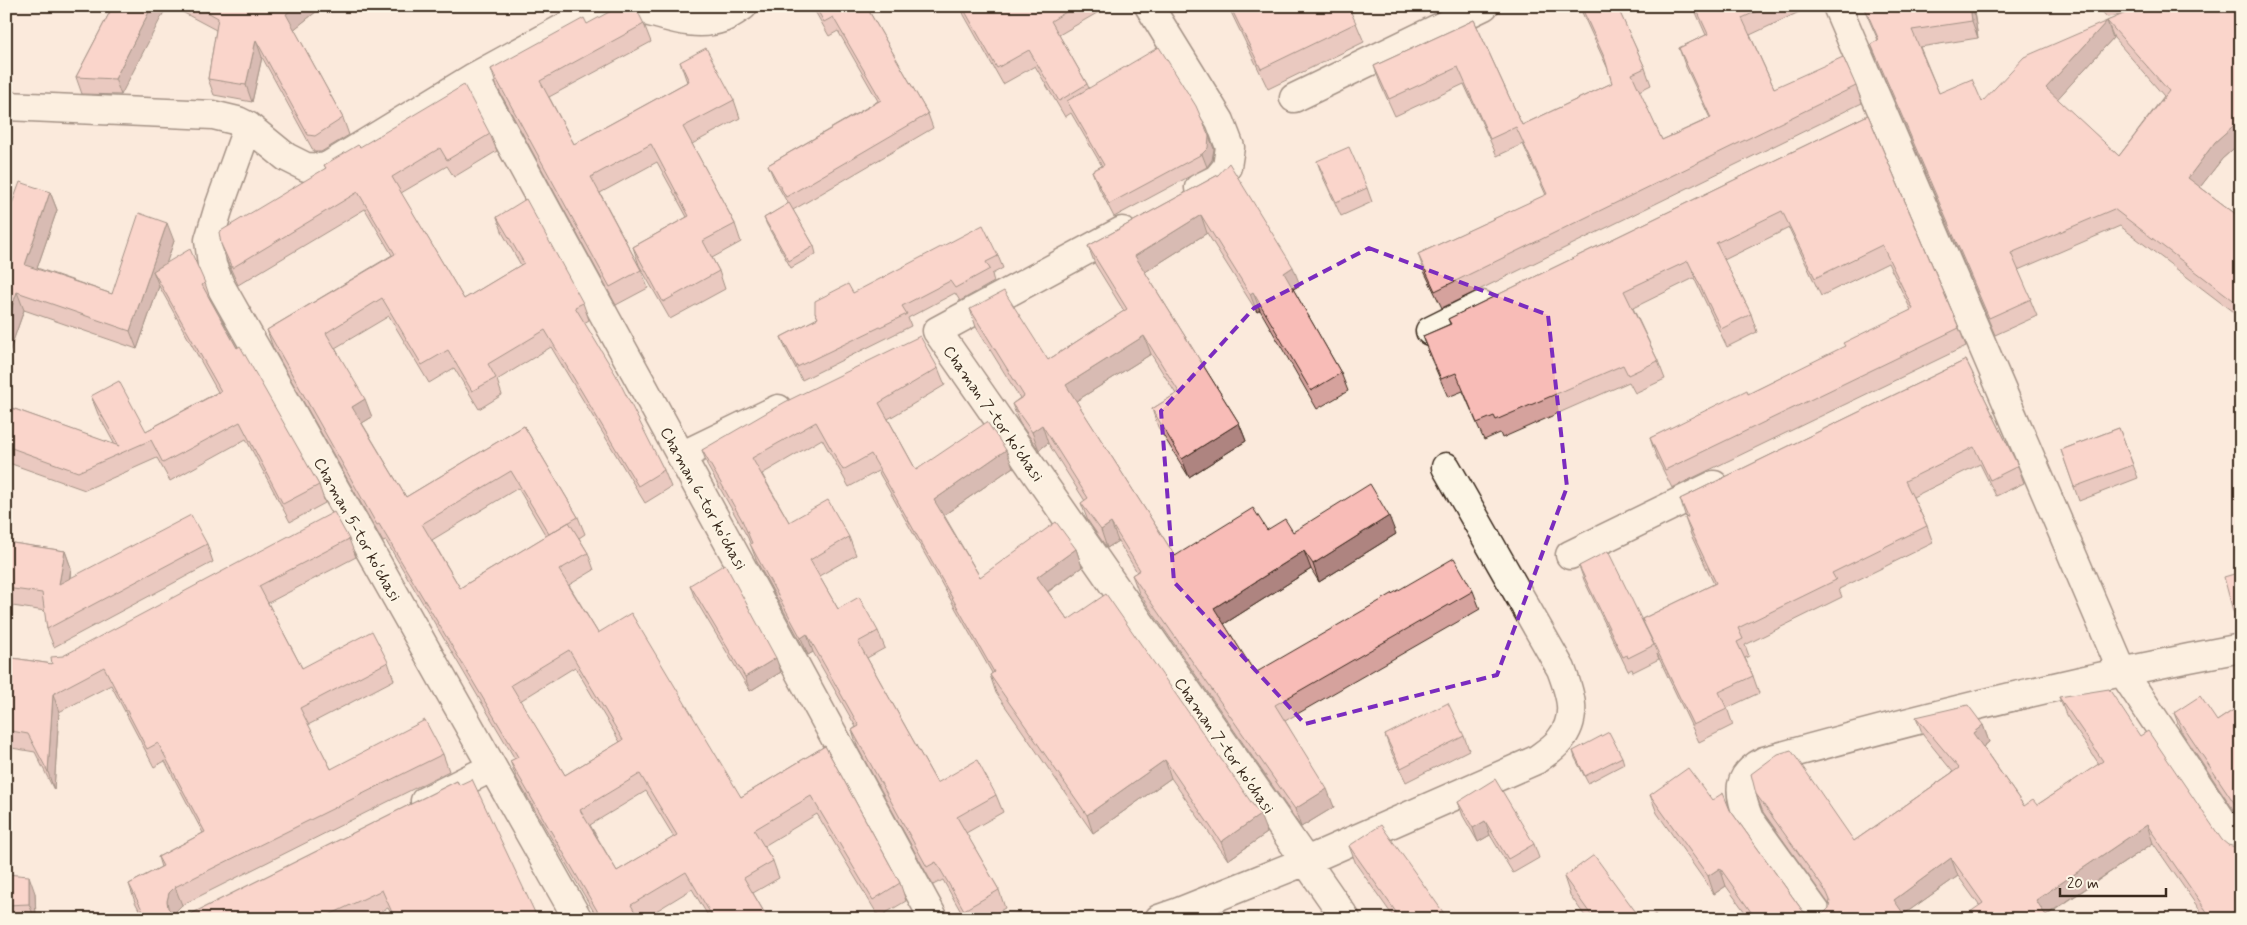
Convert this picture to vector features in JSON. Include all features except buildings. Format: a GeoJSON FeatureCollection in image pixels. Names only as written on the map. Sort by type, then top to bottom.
{"type":"FeatureCollection","features":[{"type":"Feature","properties":{"kind":"street"},"geometry":{"type":"LineString","coordinates":[[6,106],[213,115],[238,121],[248,126],[286,157],[306,167],[325,168],[474,77],[593,12],[604,7],[615,6]]}},
{"type":"Feature","properties":{"kind":"street"},"geometry":{"type":"LineString","coordinates":[[620,6],[639,8],[684,21],[706,21],[724,18],[743,6]]}},
{"type":"Feature","properties":{"kind":"street"},"geometry":{"type":"LineString","coordinates":[[1149,6],[1220,121],[1230,147],[1227,167],[1217,179],[1173,203]]}},
{"type":"Feature","properties":{"kind":"street"},"geometry":{"type":"LineString","coordinates":[[1294,98],[1484,6]]}},
{"type":"Feature","properties":{"kind":"street"},"geometry":{"type":"LineString","coordinates":[[1837,6],[1873,115],[1986,353],[2122,670],[2241,849]]}},
{"type":"Feature","properties":{"kind":"street","name":"Chaman 6-tor koʻchasi"},"geometry":{"type":"LineString","coordinates":[[474,77],[934,919]]}},
{"type":"Feature","properties":{"kind":"street","name":"Chaman 5-tor koʻchasi"},"geometry":{"type":"LineString","coordinates":[[248,126],[209,240],[212,265],[220,285],[491,768],[578,919]]}},
{"type":"Feature","properties":{"kind":"street","name":"Chaman 7-tor koʻchasi"},"geometry":{"type":"LineString","coordinates":[[1147,217],[937,331],[1346,919]]}},
{"type":"Feature","properties":{"kind":"street"},"geometry":{"type":"LineString","coordinates":[[1430,331],[1501,296]]}},
{"type":"Feature","properties":{"kind":"street"},"geometry":{"type":"LineString","coordinates":[[911,344],[937,331]]}},
{"type":"Feature","properties":{"kind":"street"},"geometry":{"type":"LineString","coordinates":[[1959,366],[1986,353]]}},
{"type":"Feature","properties":{"kind":"street"},"geometry":{"type":"LineString","coordinates":[[682,456],[796,400]]}},
{"type":"Feature","properties":{"kind":"street"},"geometry":{"type":"LineString","coordinates":[[1159,919],[1306,861],[1536,760],[1560,740],[1570,720],[1572,697],[1561,669],[1446,467]]}},
{"type":"Feature","properties":{"kind":"street"},"geometry":{"type":"LineString","coordinates":[[1570,555],[1738,473]]}},
{"type":"Feature","properties":{"kind":"street"},"geometry":{"type":"LineString","coordinates":[[321,522],[347,509]]}},
{"type":"Feature","properties":{"kind":"street"},"geometry":{"type":"LineString","coordinates":[[1821,919],[1749,819],[1742,804],[1741,790],[1743,778],[1751,768],[1764,761],[1878,729],[2122,670],[2241,648]]}},
{"type":"Feature","properties":{"kind":"street"},"geometry":{"type":"LineString","coordinates":[[402,812],[491,768]]}},
{"type":"Feature","properties":{"kind":"highlighted area"},"geometry":{"type":"Polygon","coordinates":[[[1369,248],[1548,315],[1567,487],[1497,675],[1305,724],[1174,582],[1161,411],[1254,308],[1369,248]]]}}]}
